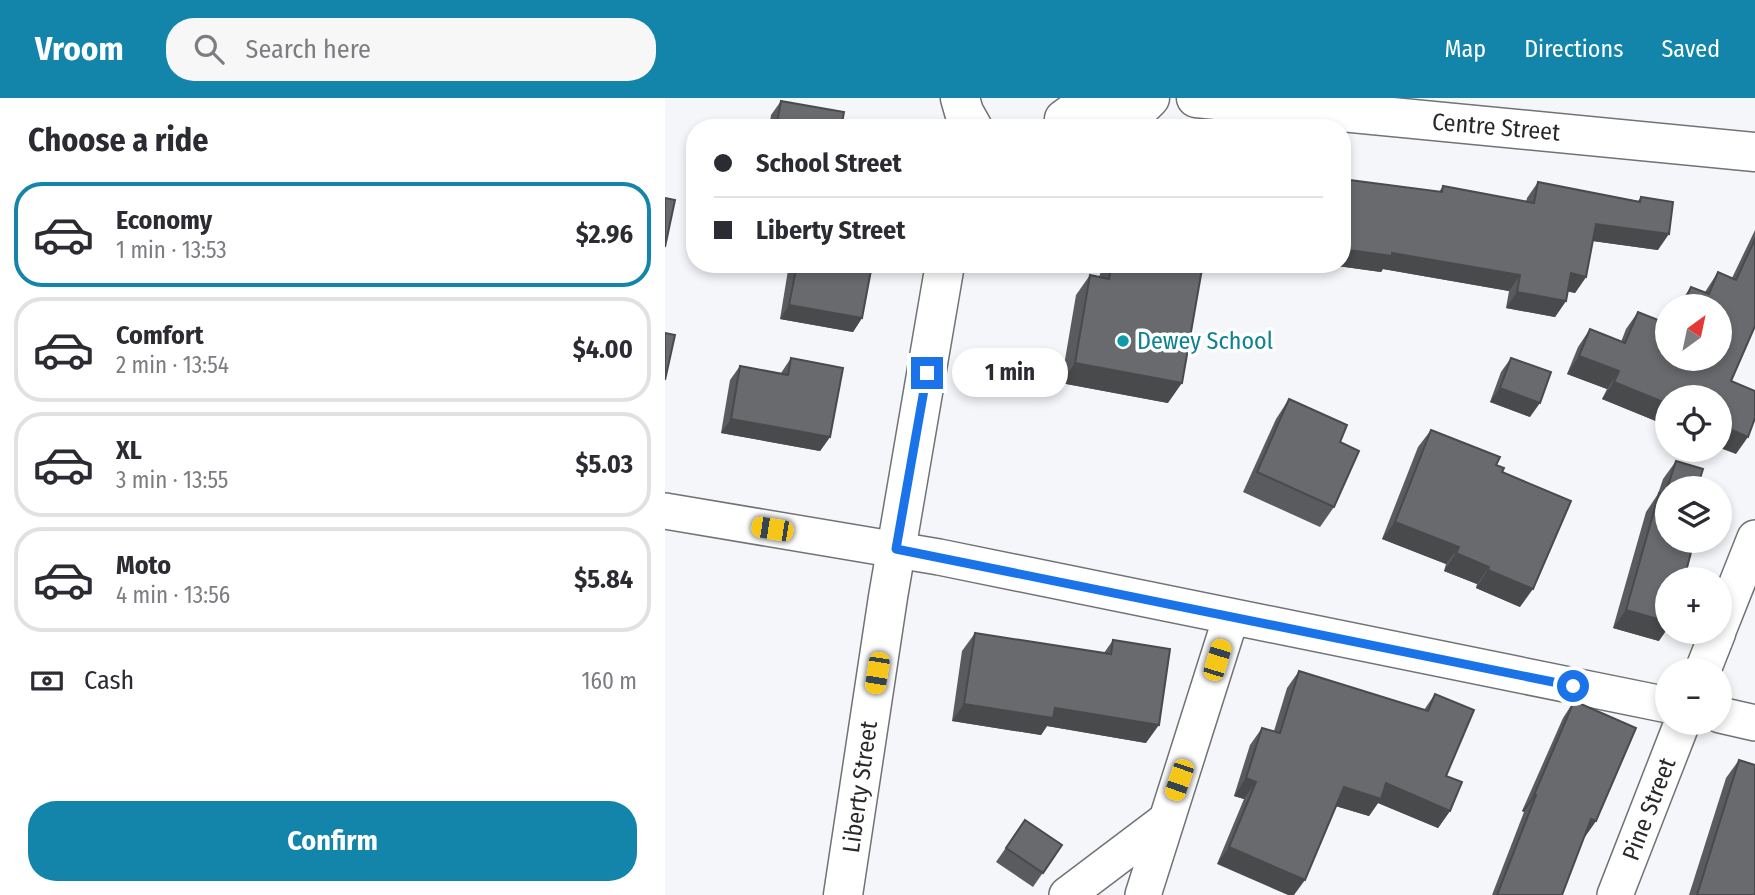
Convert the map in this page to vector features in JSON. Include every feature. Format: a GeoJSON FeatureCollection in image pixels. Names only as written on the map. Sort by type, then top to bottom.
{"type":"FeatureCollection","features":[{"type":"Feature","properties":{"kind":"street"},"geometry":{"type":"LineString","coordinates":[[1063,115],[1081,107],[1143,105],[1150,98]]}},
{"type":"Feature","properties":{"kind":"street","name":"Centre Street"},"geometry":{"type":"LineString","coordinates":[[1196,98],[1755,152]]}},
{"type":"Feature","properties":{"kind":"street","name":"Liberty Street"},"geometry":{"type":"LineString","coordinates":[[843,895],[896,549],[943,273]]}},
{"type":"Feature","properties":{"kind":"street"},"geometry":{"type":"LineString","coordinates":[[665,511],[896,549],[1655,702]]}},
{"type":"Feature","properties":{"kind":"street"},"geometry":{"type":"LineString","coordinates":[[1732,596],[1755,538]]}},
{"type":"Feature","properties":{"kind":"street"},"geometry":{"type":"LineString","coordinates":[[1143,895],[1231,617]]}},
{"type":"Feature","properties":{"kind":"street"},"geometry":{"type":"LineString","coordinates":[[1732,718],[1755,723]]}},
{"type":"Feature","properties":{"kind":"street","name":"Pine Street"},"geometry":{"type":"LineString","coordinates":[[1615,895],[1677,735]]}},
{"type":"Feature","properties":{"kind":"street"},"geometry":{"type":"LineString","coordinates":[[1067,895],[1165,821]]}},
{"type":"Feature","properties":{"kind":"building"},"geometry":{"type":"Polygon","coordinates":[[[781,101],[844,112],[843,119],[778,119],[781,101]]]}},
{"type":"Feature","properties":{"kind":"building"},"geometry":{"type":"Polygon","coordinates":[[[1351,180],[1442,192],[1443,186],[1534,203],[1538,182],[1640,202],[1641,197],[1673,202],[1669,234],[1596,224],[1586,277],[1571,273],[1566,301],[1517,292],[1520,275],[1392,253],[1392,256],[1351,250],[1351,180]]]}},
{"type":"Feature","properties":{"kind":"building"},"geometry":{"type":"Polygon","coordinates":[[[665,198],[675,200],[665,247],[665,198]]]}},
{"type":"Feature","properties":{"kind":"building"},"geometry":{"type":"Polygon","coordinates":[[[1755,239],[1755,326],[1731,381],[1755,391],[1755,418],[1748,437],[1732,430],[1732,385],[1655,385],[1655,399],[1614,382],[1619,371],[1579,356],[1590,329],[1625,343],[1638,312],[1655,319],[1655,371],[1733,371],[1733,294],[1709,294],[1718,272],[1736,280],[1755,239]]]}},
{"type":"Feature","properties":{"kind":"building"},"geometry":{"type":"Polygon","coordinates":[[[795,273],[870,273],[862,318],[789,305],[795,273]]]}},
{"type":"Feature","properties":{"kind":"building","name":"Dewey School"},"geometry":{"type":"Polygon","coordinates":[[[1110,273],[1201,273],[1182,383],[1075,363],[1090,275],[1109,279],[1110,273]]]}},
{"type":"Feature","properties":{"kind":"building"},"geometry":{"type":"Polygon","coordinates":[[[1691,287],[1709,294],[1688,294],[1691,287]]]}},
{"type":"Feature","properties":{"kind":"building"},"geometry":{"type":"Polygon","coordinates":[[[665,333],[675,335],[665,380],[665,333]]]}},
{"type":"Feature","properties":{"kind":"building"},"geometry":{"type":"Polygon","coordinates":[[[791,358],[843,368],[830,437],[731,419],[740,366],[788,375],[791,358]]]}},
{"type":"Feature","properties":{"kind":"building"},"geometry":{"type":"Polygon","coordinates":[[[1511,358],[1551,372],[1540,403],[1500,388],[1511,358]]]}},
{"type":"Feature","properties":{"kind":"building"},"geometry":{"type":"Polygon","coordinates":[[[1289,399],[1347,425],[1340,442],[1359,451],[1334,507],[1257,472],[1289,399]]]}},
{"type":"Feature","properties":{"kind":"building"},"geometry":{"type":"Polygon","coordinates":[[[1431,430],[1500,457],[1496,465],[1504,468],[1502,472],[1571,501],[1533,589],[1456,553],[1459,547],[1395,522],[1431,430]]]}},
{"type":"Feature","properties":{"kind":"building"},"geometry":{"type":"Polygon","coordinates":[[[1676,462],[1703,469],[1701,476],[1671,476],[1676,462]]]}},
{"type":"Feature","properties":{"kind":"building"},"geometry":{"type":"Polygon","coordinates":[[[1655,507],[1655,553],[1691,553],[1687,567],[1655,567],[1655,618],[1626,610],[1655,507]]]}},
{"type":"Feature","properties":{"kind":"building"},"geometry":{"type":"Polygon","coordinates":[[[975,633],[1111,654],[1113,640],[1170,649],[1159,725],[1055,708],[1053,718],[964,704],[975,633]]]}},
{"type":"Feature","properties":{"kind":"building"},"geometry":{"type":"Polygon","coordinates":[[[1299,671],[1428,711],[1435,694],[1474,710],[1446,776],[1462,782],[1450,811],[1386,783],[1381,799],[1344,787],[1305,880],[1229,847],[1256,782],[1246,778],[1262,728],[1280,733],[1299,671]]]}},
{"type":"Feature","properties":{"kind":"building"},"geometry":{"type":"Polygon","coordinates":[[[1574,701],[1636,728],[1596,821],[1591,819],[1562,895],[1497,895],[1534,795],[1574,701]]]}},
{"type":"Feature","properties":{"kind":"building"},"geometry":{"type":"Polygon","coordinates":[[[1739,760],[1755,765],[1755,895],[1697,895],[1739,760]]]}},
{"type":"Feature","properties":{"kind":"building"},"geometry":{"type":"Polygon","coordinates":[[[1025,820],[1062,845],[1043,873],[1006,848],[1025,820]]]}},
{"type":"Feature","properties":{"kind":"place","name":"Dewey School"},"geometry":{"type":"Point","coordinates":[1123,341]}},
{"type":"Feature","properties":{"kind":"route"},"geometry":{"type":"LineString","coordinates":[[927,373],[896,549],[1573,686]]}}]}
